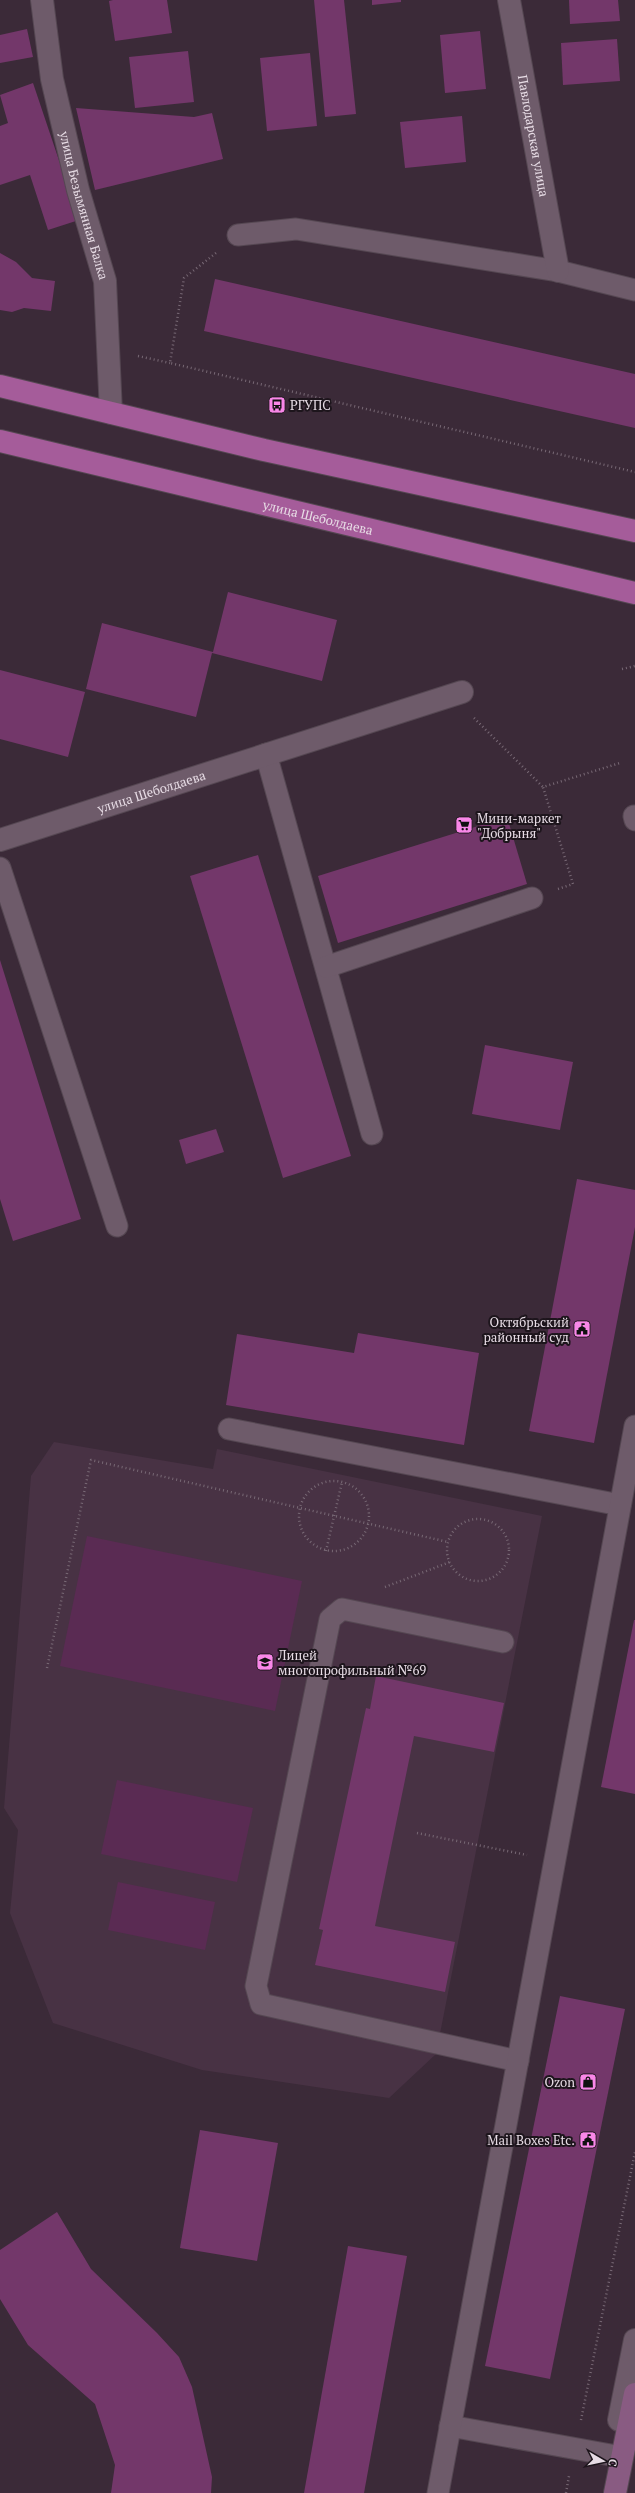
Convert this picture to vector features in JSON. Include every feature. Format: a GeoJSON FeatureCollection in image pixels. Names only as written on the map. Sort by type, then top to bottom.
{"type":"FeatureCollection","features":[{"type":"Feature","properties":{"kind":"main road"},"geometry":{"type":"LineString","coordinates":[[0,386],[264,450],[635,531]]}},
{"type":"Feature","properties":{"kind":"main road","name":"улица Шеболдаева"},"geometry":{"type":"LineString","coordinates":[[0,442],[635,593]]}},
{"type":"Feature","properties":{"kind":"main road"},"geometry":{"type":"LineString","coordinates":[[615,2493],[617,2456],[635,2394]]}},
{"type":"Feature","properties":{"kind":"street","name":"улица Безымянная Балка"},"geometry":{"type":"LineString","coordinates":[[42,0],[52,79],[78,190],[105,281],[112,413]]}},
{"type":"Feature","properties":{"kind":"street","name":"Павлодарская улица"},"geometry":{"type":"LineString","coordinates":[[509,0],[558,271]]}},
{"type":"Feature","properties":{"kind":"street","name":"улица Шеболдаева"},"geometry":{"type":"LineString","coordinates":[[0,840],[462,692]]}},
{"type":"Feature","properties":{"kind":"street"},"geometry":{"type":"LineString","coordinates":[[604,2493],[617,2456],[635,2340]]}},
{"type":"Feature","properties":{"kind":"lane"},"geometry":{"type":"LineString","coordinates":[[238,235],[296,229],[558,271],[635,290]]}},
{"type":"Feature","properties":{"kind":"lane"},"geometry":{"type":"LineString","coordinates":[[266,754],[372,1134]]}},
{"type":"Feature","properties":{"kind":"lane"},"geometry":{"type":"LineString","coordinates":[[0,868],[117,1226]]}},
{"type":"Feature","properties":{"kind":"lane"},"geometry":{"type":"LineString","coordinates":[[326,967],[532,898]]}},
{"type":"Feature","properties":{"kind":"lane"},"geometry":{"type":"LineString","coordinates":[[438,2493],[635,1426]]}},
{"type":"Feature","properties":{"kind":"lane"},"geometry":{"type":"LineString","coordinates":[[229,1429],[620,1505]]}},
{"type":"Feature","properties":{"kind":"lane"},"geometry":{"type":"LineString","coordinates":[[503,1642],[342,1609],[330,1619],[256,1986],[261,2004],[518,2061]]}},
{"type":"Feature","properties":{"kind":"lane"},"geometry":{"type":"LineString","coordinates":[[450,2426],[617,2456]]}},
{"type":"Feature","properties":{"kind":"path"},"geometry":{"type":"LineString","coordinates":[[238,235],[184,278],[170,363],[635,472]]}},
{"type":"Feature","properties":{"kind":"path"},"geometry":{"type":"LineString","coordinates":[[622,669],[635,666]]}},
{"type":"Feature","properties":{"kind":"path"},"geometry":{"type":"LineString","coordinates":[[472,716],[543,787],[574,884],[532,898]]}},
{"type":"Feature","properties":{"kind":"path"},"geometry":{"type":"LineString","coordinates":[[543,787],[620,762]]}},
{"type":"Feature","properties":{"kind":"path"},"geometry":{"type":"LineString","coordinates":[[48,1668],[91,1460],[448,1542]]}},
{"type":"Feature","properties":{"kind":"path"},"geometry":{"type":"LineString","coordinates":[[330,1481],[342,1482],[356,1488],[364,1498],[369,1511],[369,1524],[363,1537],[354,1546],[341,1551],[326,1551],[315,1546],[305,1536],[299,1523],[300,1508],[305,1495],[316,1486],[330,1481]]}},
{"type":"Feature","properties":{"kind":"path"},"geometry":{"type":"LineString","coordinates":[[326,1551],[342,1482]]}},
{"type":"Feature","properties":{"kind":"path"},"geometry":{"type":"LineString","coordinates":[[480,1519],[492,1522],[502,1530],[508,1542],[509,1555],[504,1567],[495,1576],[483,1580],[470,1580],[459,1575],[450,1562],[447,1554],[448,1542],[452,1533],[460,1524],[469,1520],[480,1519]]}},
{"type":"Feature","properties":{"kind":"path"},"geometry":{"type":"LineString","coordinates":[[368,1614],[372,1592],[450,1562]]}},
{"type":"Feature","properties":{"kind":"path"},"geometry":{"type":"LineString","coordinates":[[417,1833],[555,1860]]}},
{"type":"Feature","properties":{"kind":"path"},"geometry":{"type":"LineString","coordinates":[[566,2493],[635,2152]]}},
{"type":"Feature","properties":{"kind":"shaded area","name":"Лицей многопрофильный №69"},"geometry":{"type":"Polygon","coordinates":[[[54,1442],[213,1469],[217,1449],[542,1516],[436,2054],[389,2098],[202,2070],[53,2023],[10,1913],[18,1830],[4,1808],[31,1476],[54,1442]]]}},
{"type":"Feature","properties":{"kind":"shaded area"},"geometry":{"type":"Polygon","coordinates":[[[87,1536],[302,1581],[275,1711],[60,1666],[87,1536]]]}},
{"type":"Feature","properties":{"kind":"shaded area"},"geometry":{"type":"Polygon","coordinates":[[[117,1780],[253,1808],[237,1882],[101,1854],[117,1780]]]}},
{"type":"Feature","properties":{"kind":"shaded area"},"geometry":{"type":"Polygon","coordinates":[[[118,1882],[215,1902],[205,1950],[108,1930],[118,1882]]]}},
{"type":"Feature","properties":{"kind":"building"},"geometry":{"type":"Polygon","coordinates":[[[167,0],[172,33],[115,41],[109,1],[167,0]]]}},
{"type":"Feature","properties":{"kind":"building"},"geometry":{"type":"Polygon","coordinates":[[[314,0],[344,0],[356,114],[325,117],[314,0]]]}},
{"type":"Feature","properties":{"kind":"building"},"geometry":{"type":"Polygon","coordinates":[[[372,0],[401,0],[401,2],[372,5],[372,0]]]}},
{"type":"Feature","properties":{"kind":"building"},"geometry":{"type":"Polygon","coordinates":[[[569,0],[618,0],[620,21],[570,24],[569,0]]]}},
{"type":"Feature","properties":{"kind":"building"},"geometry":{"type":"Polygon","coordinates":[[[27,29],[33,57],[0,63],[0,35],[27,29]]]}},
{"type":"Feature","properties":{"kind":"building"},"geometry":{"type":"Polygon","coordinates":[[[480,31],[486,89],[445,93],[440,35],[480,31]]]}},
{"type":"Feature","properties":{"kind":"building"},"geometry":{"type":"Polygon","coordinates":[[[617,39],[620,81],[563,85],[561,43],[617,39]]]}},
{"type":"Feature","properties":{"kind":"building"},"geometry":{"type":"Polygon","coordinates":[[[188,51],[194,102],[135,108],[129,57],[188,51]]]}},
{"type":"Feature","properties":{"kind":"building"},"geometry":{"type":"Polygon","coordinates":[[[310,53],[317,126],[267,131],[260,58],[310,53]]]}},
{"type":"Feature","properties":{"kind":"building"},"geometry":{"type":"Polygon","coordinates":[[[33,83],[79,220],[48,230],[30,175],[0,185],[0,126],[8,123],[0,95],[33,83]]]}},
{"type":"Feature","properties":{"kind":"building"},"geometry":{"type":"Polygon","coordinates":[[[76,108],[194,117],[212,113],[223,159],[95,190],[76,108]]]}},
{"type":"Feature","properties":{"kind":"building"},"geometry":{"type":"Polygon","coordinates":[[[462,116],[466,162],[405,168],[400,122],[462,116]]]}},
{"type":"Feature","properties":{"kind":"building"},"geometry":{"type":"Polygon","coordinates":[[[0,253],[16,262],[32,278],[55,281],[51,311],[24,308],[12,312],[0,310],[0,253]]]}},
{"type":"Feature","properties":{"kind":"building"},"geometry":{"type":"Polygon","coordinates":[[[215,279],[635,374],[635,428],[204,331],[215,279]]]}},
{"type":"Feature","properties":{"kind":"building"},"geometry":{"type":"Polygon","coordinates":[[[228,592],[337,620],[322,681],[212,653],[196,717],[86,689],[102,623],[213,652],[228,592]]]}},
{"type":"Feature","properties":{"kind":"building"},"geometry":{"type":"Polygon","coordinates":[[[0,670],[85,692],[68,757],[0,739],[0,670]]]}},
{"type":"Feature","properties":{"kind":"building"},"geometry":{"type":"Polygon","coordinates":[[[507,817],[527,884],[338,943],[318,876],[507,817]]]}},
{"type":"Feature","properties":{"kind":"building"},"geometry":{"type":"Polygon","coordinates":[[[258,855],[351,1156],[283,1178],[190,876],[258,855]]]}},
{"type":"Feature","properties":{"kind":"building"},"geometry":{"type":"Polygon","coordinates":[[[0,960],[81,1219],[13,1241],[0,1199],[0,960]]]}},
{"type":"Feature","properties":{"kind":"building"},"geometry":{"type":"Polygon","coordinates":[[[485,1045],[573,1062],[560,1130],[472,1114],[485,1045]]]}},
{"type":"Feature","properties":{"kind":"building"},"geometry":{"type":"Polygon","coordinates":[[[216,1129],[224,1152],[186,1164],[179,1140],[216,1129]]]}},
{"type":"Feature","properties":{"kind":"building","name":"Октябрьский районный суд"},"geometry":{"type":"Polygon","coordinates":[[[577,1179],[635,1190],[635,1227],[594,1443],[529,1431],[577,1179]]]}},
{"type":"Feature","properties":{"kind":"building"},"geometry":{"type":"Polygon","coordinates":[[[358,1333],[479,1353],[464,1445],[226,1405],[237,1334],[354,1353],[358,1333]]]}},
{"type":"Feature","properties":{"kind":"building"},"geometry":{"type":"Polygon","coordinates":[[[635,1620],[635,1794],[601,1787],[635,1620]]]}},
{"type":"Feature","properties":{"kind":"building"},"geometry":{"type":"Polygon","coordinates":[[[376,1676],[504,1703],[494,1752],[414,1736],[375,1926],[455,1942],[445,1992],[315,1965],[323,1930],[319,1929],[366,1708],[370,1709],[376,1676]]]}},
{"type":"Feature","properties":{"kind":"building"},"geometry":{"type":"Polygon","coordinates":[[[560,1996],[625,2009],[550,2379],[485,2366],[560,1996]]]}},
{"type":"Feature","properties":{"kind":"building"},"geometry":{"type":"Polygon","coordinates":[[[200,2130],[278,2143],[257,2261],[180,2248],[200,2130]]]}},
{"type":"Feature","properties":{"kind":"building"},"geometry":{"type":"Polygon","coordinates":[[[57,2212],[91,2269],[157,2333],[179,2357],[192,2387],[212,2477],[211,2493],[111,2493],[115,2465],[95,2404],[28,2345],[0,2299],[0,2250],[57,2212]]]}},
{"type":"Feature","properties":{"kind":"building"},"geometry":{"type":"Polygon","coordinates":[[[348,2246],[407,2256],[364,2493],[304,2493],[348,2246]]]}},
{"type":"Feature","properties":{"kind":"place","name":"РГУПС"},"geometry":{"type":"Point","coordinates":[277,405]}},
{"type":"Feature","properties":{"kind":"place","name":"Мини-маркет \"Добрыня\""},"geometry":{"type":"Point","coordinates":[464,825]}},
{"type":"Feature","properties":{"kind":"place","name":"Октябрьский районный суд"},"geometry":{"type":"Point","coordinates":[582,1329]}},
{"type":"Feature","properties":{"kind":"place","name":"Лицей многопрофильный №69"},"geometry":{"type":"Point","coordinates":[265,1662]}},
{"type":"Feature","properties":{"kind":"place","name":"Ozon"},"geometry":{"type":"Point","coordinates":[588,2082]}},
{"type":"Feature","properties":{"kind":"place","name":"Mail Boxes Etc."},"geometry":{"type":"Point","coordinates":[588,2140]}}]}
